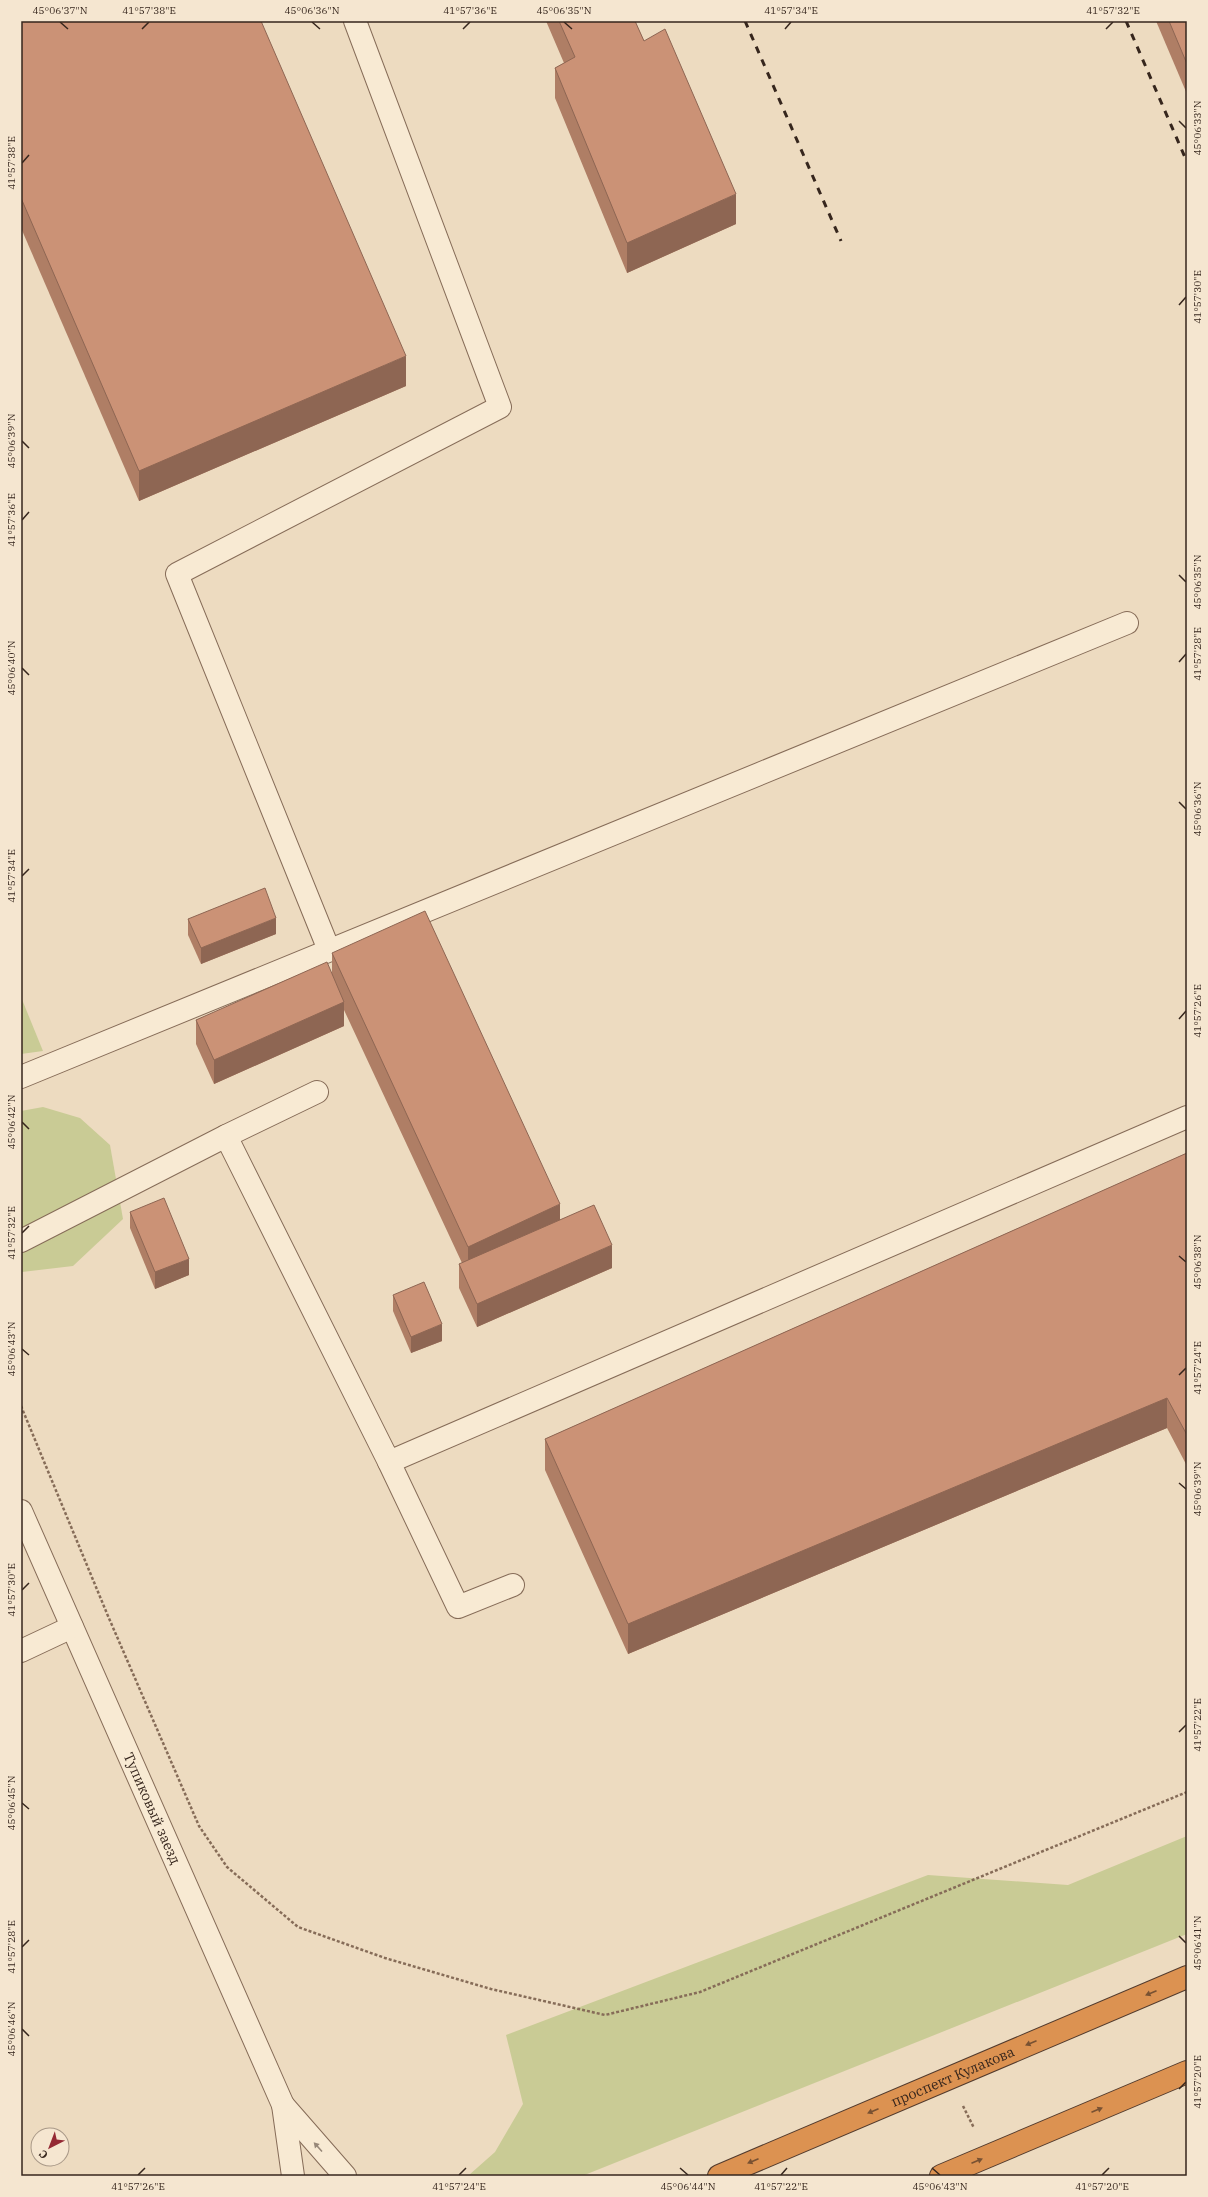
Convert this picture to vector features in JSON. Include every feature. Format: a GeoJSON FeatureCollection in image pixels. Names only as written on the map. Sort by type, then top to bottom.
{"type":"FeatureCollection","features":[{"type":"Feature","properties":{"kind":"highway","name":"проспект Кулакова"},"geometry":{"type":"LineString","coordinates":[[719,2176],[1187,1977]]}},
{"type":"Feature","properties":{"kind":"highway"},"geometry":{"type":"LineString","coordinates":[[941,2176],[1187,2072]]}},
{"type":"Feature","properties":{"kind":"street"},"geometry":{"type":"LineString","coordinates":[[329,950],[177,574],[500,407],[355,21]]}},
{"type":"Feature","properties":{"kind":"street"},"geometry":{"type":"LineString","coordinates":[[21,1077],[1128,623]]}},
{"type":"Feature","properties":{"kind":"street"},"geometry":{"type":"LineString","coordinates":[[21,1241],[226,1136],[317,1092]]}},
{"type":"Feature","properties":{"kind":"street"},"geometry":{"type":"LineString","coordinates":[[389,1462],[1187,1117]]}},
{"type":"Feature","properties":{"kind":"street"},"geometry":{"type":"LineString","coordinates":[[226,1136],[389,1462],[458,1607],[513,1585]]}},
{"type":"Feature","properties":{"kind":"street","name":"Тупиковый заезд"},"geometry":{"type":"LineString","coordinates":[[21,1511],[283,2105]]}},
{"type":"Feature","properties":{"kind":"street"},"geometry":{"type":"LineString","coordinates":[[21,1651],[72,1627]]}},
{"type":"Feature","properties":{"kind":"street"},"geometry":{"type":"LineString","coordinates":[[283,2105],[293,2176]]}},
{"type":"Feature","properties":{"kind":"street"},"geometry":{"type":"LineString","coordinates":[[283,2105],[344,2176]]}},
{"type":"Feature","properties":{"kind":"path"},"geometry":{"type":"LineString","coordinates":[[21,1406],[108,1616],[199,1826],[227,1867],[298,1927],[385,1958],[491,1989],[605,2015],[700,1992],[1187,1792]]}},
{"type":"Feature","properties":{"kind":"path"},"geometry":{"type":"LineString","coordinates":[[950,2078],[987,2157]]}},
{"type":"Feature","properties":{"kind":"green space"},"geometry":{"type":"Polygon","coordinates":[[[21,997],[43,1051],[21,1054],[21,997]]]}},
{"type":"Feature","properties":{"kind":"green space"},"geometry":{"type":"Polygon","coordinates":[[[43,1107],[80,1118],[110,1145],[123,1219],[73,1266],[22,1272],[21,1111],[43,1107]]]}},
{"type":"Feature","properties":{"kind":"green space"},"geometry":{"type":"Polygon","coordinates":[[[1187,1836],[1187,1934],[582,2176],[469,2175],[495,2152],[523,2104],[506,2035],[928,1875],[1068,1885],[1187,1836]]]}},
{"type":"Feature","properties":{"kind":"building"},"geometry":{"type":"Polygon","coordinates":[[[21,21],[261,21],[406,356],[139,471],[21,198],[21,21]]]}},
{"type":"Feature","properties":{"kind":"building"},"geometry":{"type":"Polygon","coordinates":[[[559,21],[635,21],[644,41],[665,29],[736,194],[627,243],[555,68],[575,57],[559,21]]]}},
{"type":"Feature","properties":{"kind":"building"},"geometry":{"type":"Polygon","coordinates":[[[1169,21],[1187,21],[1187,64],[1169,21]]]}},
{"type":"Feature","properties":{"kind":"building"},"geometry":{"type":"Polygon","coordinates":[[[265,888],[276,918],[201,948],[188,919],[265,888]]]}},
{"type":"Feature","properties":{"kind":"building"},"geometry":{"type":"Polygon","coordinates":[[[425,911],[560,1204],[468,1247],[332,953],[425,911]]]}},
{"type":"Feature","properties":{"kind":"building"},"geometry":{"type":"Polygon","coordinates":[[[327,962],[344,1002],[214,1060],[196,1020],[327,962]]]}},
{"type":"Feature","properties":{"kind":"building"},"geometry":{"type":"Polygon","coordinates":[[[1187,1153],[1187,1435],[1167,1398],[628,1624],[545,1439],[1187,1153]]]}},
{"type":"Feature","properties":{"kind":"building"},"geometry":{"type":"Polygon","coordinates":[[[164,1198],[189,1259],[155,1272],[130,1212],[164,1198]]]}},
{"type":"Feature","properties":{"kind":"building"},"geometry":{"type":"Polygon","coordinates":[[[594,1205],[612,1245],[477,1304],[459,1264],[594,1205]]]}},
{"type":"Feature","properties":{"kind":"building"},"geometry":{"type":"Polygon","coordinates":[[[424,1282],[442,1324],[411,1337],[393,1295],[424,1282]]]}},
{"type":"Feature","properties":{"kind":"railway"},"geometry":{"type":"LineString","coordinates":[[745,21],[841,241]]}},
{"type":"Feature","properties":{"kind":"railway"},"geometry":{"type":"LineString","coordinates":[[1126,21],[1187,162]]}}]}
